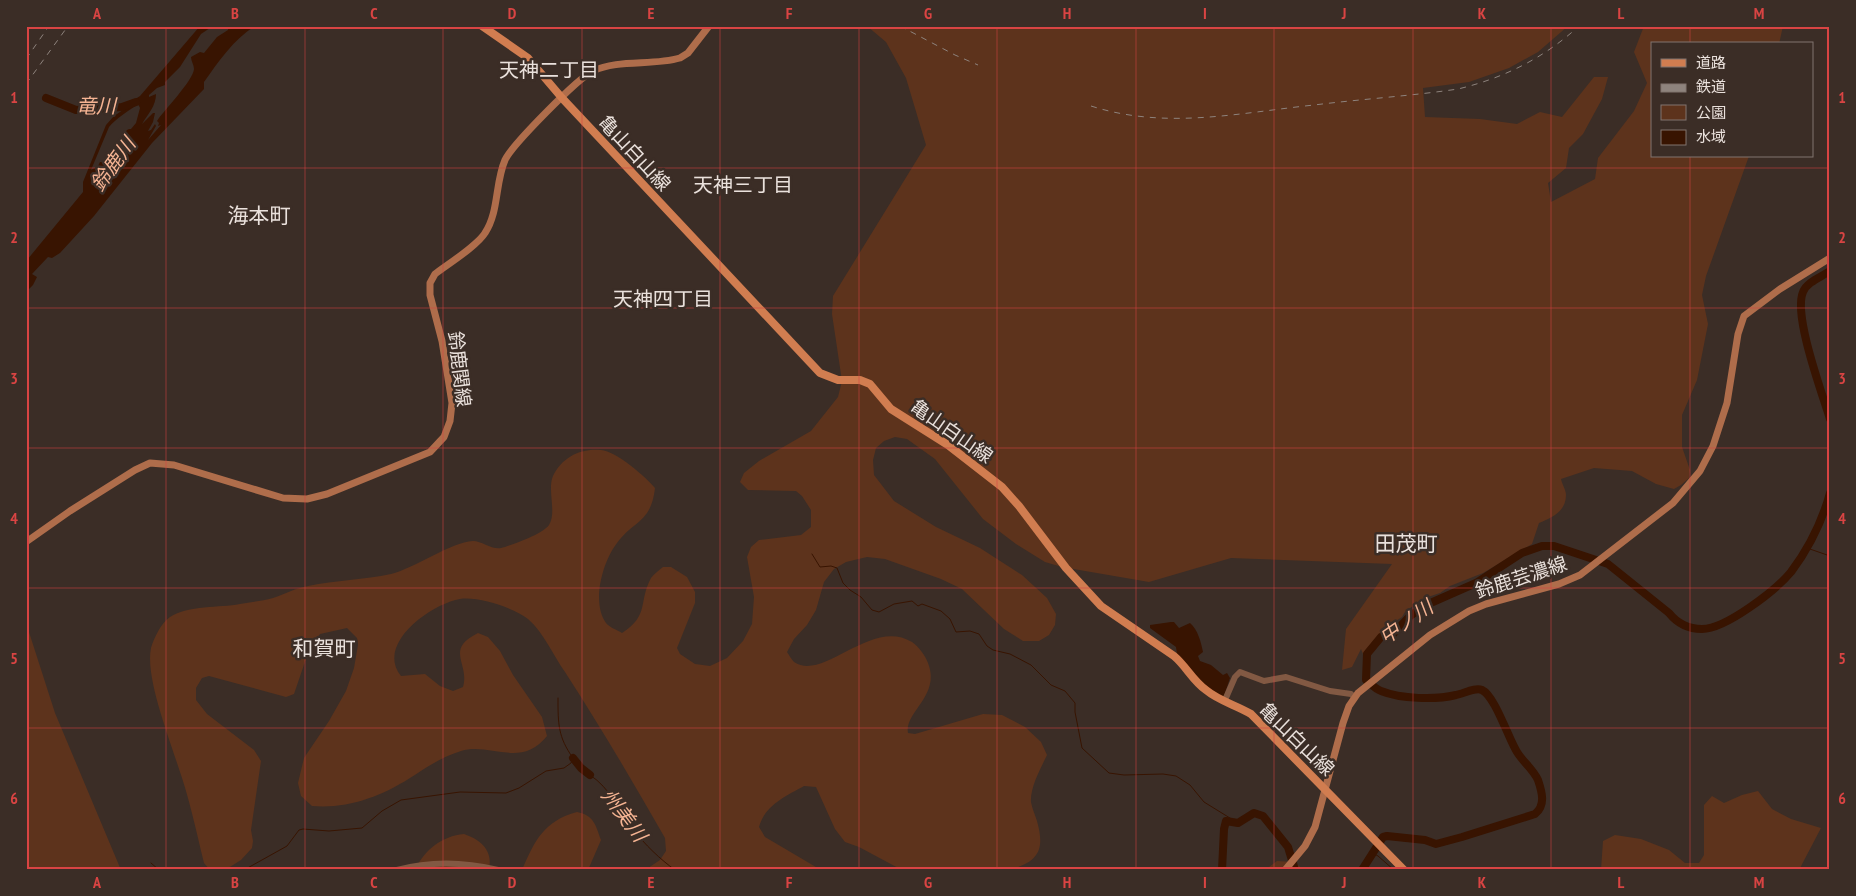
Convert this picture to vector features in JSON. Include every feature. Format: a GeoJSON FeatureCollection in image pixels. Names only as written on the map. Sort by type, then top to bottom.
{"type":"FeatureCollection","features":[{"type":"Feature","properties":{"kind":"main road","name":"亀山白山線"},"geometry":{"type":"LineString","coordinates":[[482,26],[524,55],[820,373],[838,380],[860,380],[870,384],[891,409],[948,445],[1002,487],[1019,506],[1066,568],[1101,606],[1168,651],[1183,664],[1204,690],[1216,698],[1225,700],[1251,714],[1404,870]]}},
{"type":"Feature","properties":{"kind":"main road","name":"鈴鹿関線"},"geometry":{"type":"LineString","coordinates":[[26,542],[70,511],[135,470],[150,463],[174,465],[283,498],[307,499],[326,494],[430,452],[444,437],[450,421],[452,403],[442,341],[430,295],[430,283],[435,274],[483,236],[490,225],[504,161],[512,148],[586,76],[599,69],[680,58],[688,53],[709,26]]}},
{"type":"Feature","properties":{"kind":"main road","name":"鈴鹿芸濃線"},"geometry":{"type":"LineString","coordinates":[[1286,869],[1299,854],[1315,826],[1343,723],[1354,696],[1430,635],[1470,611],[1494,601],[1559,584],[1580,576],[1674,503],[1692,482],[1708,457],[1725,409],[1738,334],[1744,316],[1780,289],[1830,258]]}},
{"type":"Feature","properties":{"kind":"street"},"geometry":{"type":"LineString","coordinates":[[1225,700],[1235,677],[1240,672],[1264,681],[1286,677],[1330,692],[1354,696]]}},
{"type":"Feature","properties":{"kind":"street"},"geometry":{"type":"LineString","coordinates":[[397,870],[431,864],[454,863],[498,870]]}},
{"type":"Feature","properties":{"kind":"green space"},"geometry":{"type":"Polygon","coordinates":[[[867,26],[1568,26],[1538,52],[1509,68],[1469,82],[1423,88],[1425,117],[1480,119],[1517,124],[1540,112],[1562,117],[1594,77],[1608,77],[1602,99],[1583,134],[1569,148],[1566,168],[1548,183],[1551,202],[1595,179],[1598,158],[1634,111],[1647,83],[1634,52],[1644,26],[1783,26],[1779,42],[1651,42],[1651,158],[1748,158],[1706,276],[1702,295],[1708,324],[1697,380],[1682,415],[1682,447],[1690,470],[1689,478],[1674,489],[1656,484],[1632,471],[1594,468],[1561,479],[1566,493],[1563,506],[1557,514],[1539,523],[1532,544],[1483,573],[1450,586],[1440,593],[1422,599],[1391,624],[1363,654],[1361,649],[1352,667],[1342,670],[1346,629],[1392,564],[1231,558],[1149,582],[1062,567],[1045,562],[1016,544],[983,519],[935,459],[907,439],[895,437],[884,441],[876,448],[873,460],[874,475],[894,501],[936,527],[980,548],[1022,575],[1047,598],[1056,614],[1055,625],[1049,635],[1039,641],[1023,641],[1004,629],[962,589],[941,579],[885,559],[867,557],[846,562],[834,569],[824,582],[816,610],[807,625],[794,639],[787,652],[794,662],[806,666],[819,664],[880,637],[896,637],[912,642],[927,660],[931,675],[930,685],[926,694],[908,725],[908,733],[915,734],[983,714],[1002,715],[1025,727],[1041,742],[1047,755],[1036,778],[1031,796],[1031,804],[1039,831],[1040,847],[1028,863],[1010,870],[902,870],[859,847],[845,842],[835,829],[816,787],[804,786],[771,807],[762,819],[759,827],[765,837],[821,870],[645,870],[660,860],[666,851],[665,838],[604,733],[544,637],[528,619],[514,611],[486,601],[460,599],[448,602],[435,609],[410,627],[395,651],[395,664],[401,676],[425,674],[440,686],[453,691],[463,687],[464,671],[460,657],[462,645],[478,633],[488,637],[500,651],[513,675],[542,717],[547,736],[537,746],[527,751],[505,753],[472,749],[454,753],[399,785],[375,796],[338,806],[312,806],[301,796],[298,783],[304,758],[329,721],[346,691],[354,668],[358,645],[357,638],[347,628],[320,634],[309,650],[294,694],[286,697],[209,676],[202,678],[196,688],[196,700],[207,714],[254,750],[261,761],[251,830],[252,848],[241,860],[225,870],[210,870],[204,863],[189,802],[159,707],[151,675],[151,648],[154,640],[164,623],[177,613],[186,610],[265,600],[299,588],[318,584],[391,574],[464,542],[476,541],[491,547],[501,548],[519,542],[541,532],[549,525],[552,514],[551,482],[561,464],[579,452],[601,450],[607,451],[638,471],[655,488],[650,508],[646,515],[623,535],[607,560],[603,571],[599,604],[606,623],[622,633],[631,626],[640,614],[651,578],[663,567],[671,567],[687,577],[695,592],[695,603],[677,648],[680,654],[695,664],[710,666],[727,658],[743,641],[752,624],[754,597],[747,557],[751,547],[759,540],[801,535],[811,527],[811,510],[802,496],[796,491],[748,490],[740,482],[744,473],[759,461],[811,431],[838,397],[842,381],[832,314],[833,296],[926,145],[906,78],[886,42],[867,26]]]}},
{"type":"Feature","properties":{"kind":"green space"},"geometry":{"type":"Polygon","coordinates":[[[28,629],[55,713],[121,870],[26,870],[26,630],[28,629]]]}},
{"type":"Feature","properties":{"kind":"green space"},"geometry":{"type":"Polygon","coordinates":[[[1758,791],[1772,809],[1791,819],[1821,828],[1799,870],[1601,870],[1603,841],[1615,835],[1641,839],[1669,850],[1685,863],[1699,863],[1704,855],[1704,805],[1712,796],[1724,803],[1742,795],[1758,791]]]}},
{"type":"Feature","properties":{"kind":"green space"},"geometry":{"type":"Polygon","coordinates":[[[577,812],[591,818],[601,840],[588,870],[522,870],[531,850],[542,833],[556,821],[577,812]]]}},
{"type":"Feature","properties":{"kind":"green space"},"geometry":{"type":"Polygon","coordinates":[[[464,834],[476,839],[487,851],[490,863],[489,870],[415,870],[423,856],[435,845],[448,838],[464,834]]]}},
{"type":"Feature","properties":{"kind":"green space"},"geometry":{"type":"Polygon","coordinates":[[[1277,861],[1293,862],[1305,870],[1265,870],[1277,861]]]}},
{"type":"Feature","properties":{"kind":"water","name":"鈴鹿川"},"geometry":{"type":"Polygon","coordinates":[[[200,26],[213,26],[201,34],[180,67],[165,82],[165,85],[157,88],[149,95],[149,97],[156,94],[156,98],[142,124],[155,113],[148,131],[155,124],[156,126],[148,140],[161,125],[158,126],[159,123],[157,121],[189,81],[194,69],[191,57],[200,52],[204,53],[217,37],[228,30],[228,26],[230,28],[230,26],[242,26],[245,29],[255,26],[227,51],[204,82],[204,89],[152,143],[94,216],[60,253],[52,258],[48,257],[32,274],[37,277],[33,285],[26,292],[27,260],[83,192],[83,182],[106,125],[129,103],[140,96],[200,26]],[[138,104],[109,127],[91,170],[98,166],[100,162],[103,162],[127,130],[131,129],[136,123],[140,108],[138,104]]]}},
{"type":"Feature","properties":{"kind":"water"},"geometry":{"type":"Polygon","coordinates":[[[1174,622],[1179,628],[1190,623],[1197,633],[1201,644],[1203,652],[1198,656],[1200,661],[1211,665],[1223,675],[1227,673],[1230,678],[1224,696],[1215,694],[1197,678],[1177,654],[1176,647],[1150,628],[1150,625],[1174,622]]]}},
{"type":"Feature","properties":{"kind":"waterway","name":"竜川"},"geometry":{"type":"LineString","coordinates":[[46,98],[76,110],[122,107],[136,102]]}},
{"type":"Feature","properties":{"kind":"waterway","name":"中ノ川"},"geometry":{"type":"LineString","coordinates":[[1830,271],[1805,288],[1801,303],[1805,335],[1830,419]]}},
{"type":"Feature","properties":{"kind":"waterway","name":"中ノ川"},"geometry":{"type":"LineString","coordinates":[[1362,870],[1383,837],[1425,840],[1436,844],[1535,814],[1541,807],[1542,802],[1541,789],[1536,776],[1517,752],[1497,709],[1482,690],[1476,689],[1438,698],[1418,698],[1389,694],[1381,691],[1366,680],[1367,654],[1381,637],[1393,634],[1410,616],[1426,605],[1476,583],[1522,553],[1542,546],[1554,546],[1608,564],[1672,617],[1688,627],[1697,629],[1712,627],[1737,616],[1763,598],[1784,580],[1804,554],[1823,514],[1830,493]]}},
{"type":"Feature","properties":{"kind":"waterway"},"geometry":{"type":"LineString","coordinates":[[1807,548],[1830,556]]}},
{"type":"Feature","properties":{"kind":"waterway"},"geometry":{"type":"LineString","coordinates":[[812,554],[820,567],[831,566],[837,568],[843,583],[861,597],[872,610],[879,612],[894,604],[912,601],[918,606],[922,604],[941,611],[950,619],[956,632],[970,631],[979,634],[987,646],[993,650],[1010,654],[1031,665],[1051,685],[1065,691],[1075,703],[1082,748],[1109,773],[1176,776],[1190,785],[1204,802],[1238,823]]}},
{"type":"Feature","properties":{"kind":"waterway"},"geometry":{"type":"LineString","coordinates":[[244,870],[287,846],[299,830],[329,831],[362,828],[382,811],[401,800],[460,792],[506,793],[519,788],[546,771],[564,768],[571,763],[573,758],[564,743],[560,730],[558,698]]}},
{"type":"Feature","properties":{"kind":"waterway","name":"州美川"},"geometry":{"type":"LineString","coordinates":[[573,758],[590,775]]}},
{"type":"Feature","properties":{"kind":"waterway","name":"州美川"},"geometry":{"type":"LineString","coordinates":[[590,775],[609,793],[643,841],[675,870]]}},
{"type":"Feature","properties":{"kind":"waterway","name":"中ノ川"},"geometry":{"type":"LineString","coordinates":[[1222,870],[1226,821],[1238,823],[1254,813],[1263,816],[1288,847],[1295,870]]}},
{"type":"Feature","properties":{"kind":"waterway"},"geometry":{"type":"LineString","coordinates":[[1373,853],[1394,870]]}},
{"type":"Feature","properties":{"kind":"waterway"},"geometry":{"type":"LineString","coordinates":[[151,863],[159,870]]}},
{"type":"Feature","properties":{"kind":"railway"},"geometry":{"type":"LineString","coordinates":[[26,59],[49,26]]}},
{"type":"Feature","properties":{"kind":"railway"},"geometry":{"type":"LineString","coordinates":[[26,84],[68,26]]}},
{"type":"Feature","properties":{"kind":"railway"},"geometry":{"type":"LineString","coordinates":[[900,26],[978,65]]}},
{"type":"Feature","properties":{"kind":"railway"},"geometry":{"type":"LineString","coordinates":[[1091,106],[1147,117],[1202,118],[1458,89],[1491,79],[1523,65],[1552,48],[1579,26]]}},
{"type":"Feature","properties":{"kind":"district","name":"天神二丁目"},"geometry":{"type":"Point","coordinates":[549,70]}},
{"type":"Feature","properties":{"kind":"district","name":"天神三丁目"},"geometry":{"type":"Point","coordinates":[743,185]}},
{"type":"Feature","properties":{"kind":"district","name":"海本町"},"geometry":{"type":"Point","coordinates":[259,215]}},
{"type":"Feature","properties":{"kind":"district","name":"天神四丁目"},"geometry":{"type":"Point","coordinates":[663,299]}},
{"type":"Feature","properties":{"kind":"district","name":"田茂町"},"geometry":{"type":"Point","coordinates":[1406,543]}},
{"type":"Feature","properties":{"kind":"district","name":"和賀町"},"geometry":{"type":"Point","coordinates":[324,648]}}]}
